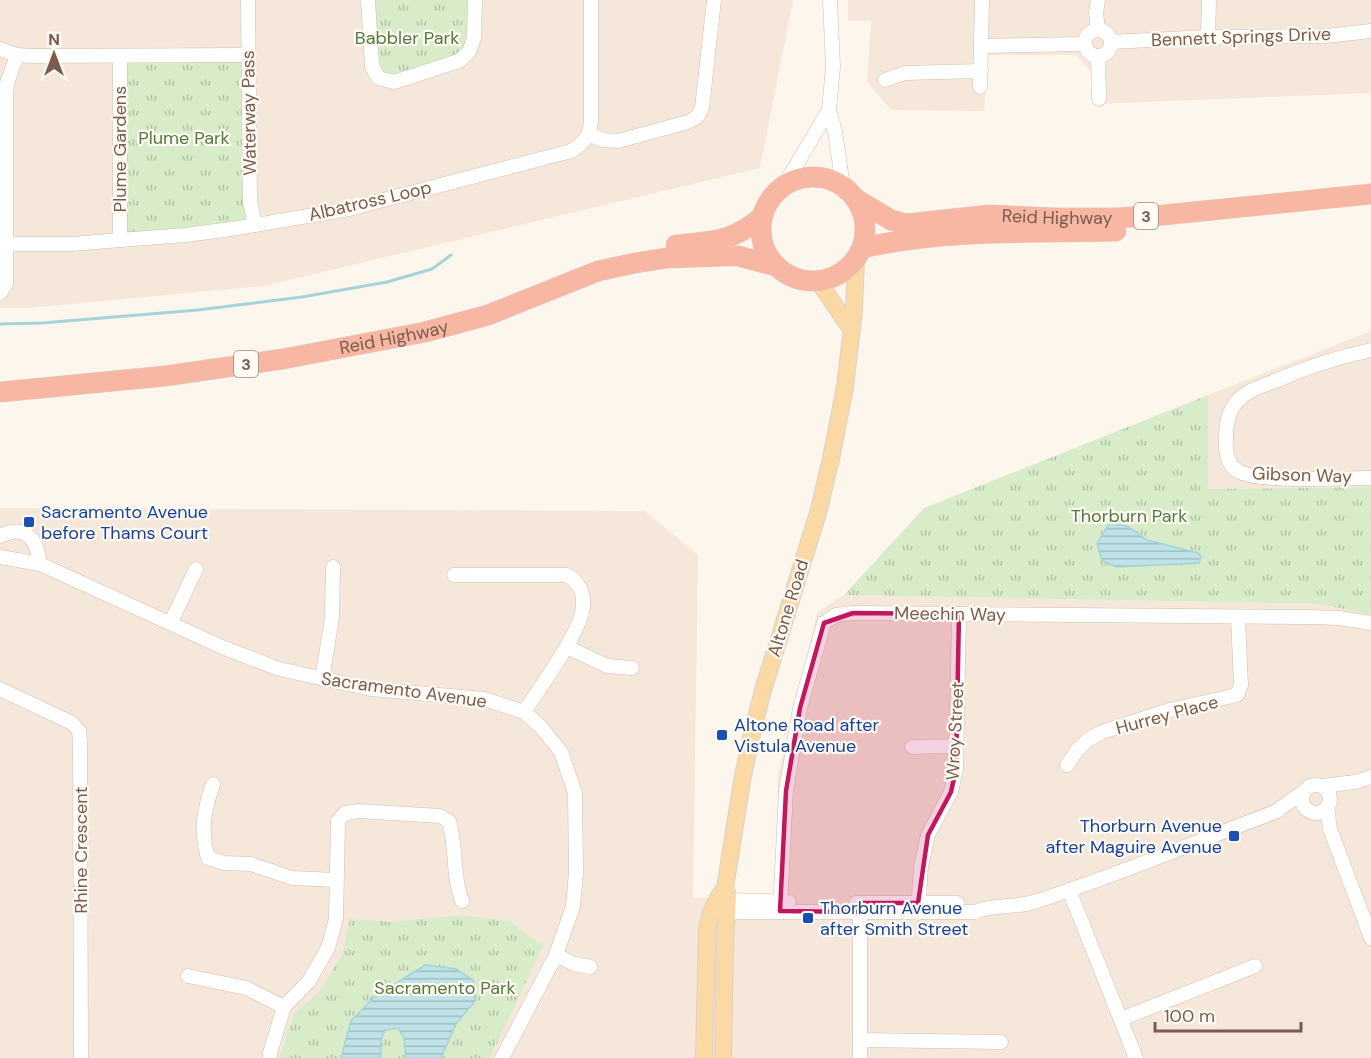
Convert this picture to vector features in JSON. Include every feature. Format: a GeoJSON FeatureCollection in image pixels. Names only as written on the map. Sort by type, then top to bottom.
{"type":"FeatureCollection","features":[{"type":"Feature","properties":{"kind":"highway"},"geometry":{"type":"LineString","coordinates":[[809,177],[827,179],[850,193],[861,207],[866,225],[859,254],[843,272],[818,282],[800,280],[783,272],[770,259],[763,243],[763,216],[770,200],[783,187],[809,177]]}},
{"type":"Feature","properties":{"kind":"highway","name":"Reid Highway"},"geometry":{"type":"LineString","coordinates":[[850,193],[891,220],[906,224],[989,215],[1055,218],[1151,216],[1371,194]]}},
{"type":"Feature","properties":{"kind":"highway","name":"Reid Highway"},"geometry":{"type":"LineString","coordinates":[[859,254],[894,241],[950,235],[1128,231],[1371,206]]}},
{"type":"Feature","properties":{"kind":"highway","name":"Reid Highway"},"geometry":{"type":"LineString","coordinates":[[0,381],[164,364],[290,346],[421,321],[532,288],[606,257],[720,240],[747,229],[763,216]]}},
{"type":"Feature","properties":{"kind":"highway","name":"Reid Highway"},"geometry":{"type":"LineString","coordinates":[[0,393],[165,376],[283,359],[415,334],[488,315],[598,271],[635,262],[668,258],[738,256],[776,266]]}},
{"type":"Feature","properties":{"kind":"main road","name":"Altone Road"},"geometry":{"type":"LineString","coordinates":[[723,1058],[727,900],[741,781],[764,690],[818,513],[833,449],[847,371],[859,254]]}},
{"type":"Feature","properties":{"kind":"main road"},"geometry":{"type":"LineString","coordinates":[[818,282],[852,329]]}},
{"type":"Feature","properties":{"kind":"main road","name":"Altone Road"},"geometry":{"type":"LineString","coordinates":[[704,1058],[706,930],[719,894],[727,900]]}},
{"type":"Feature","properties":{"kind":"street","name":"Waterway Pass"},"geometry":{"type":"LineString","coordinates":[[248,0],[250,201],[255,225]]}},
{"type":"Feature","properties":{"kind":"street"},"geometry":{"type":"LineString","coordinates":[[368,0],[372,66],[378,78],[394,82],[459,61],[469,52],[474,38],[475,0]]}},
{"type":"Feature","properties":{"kind":"street"},"geometry":{"type":"LineString","coordinates":[[591,0],[591,123],[589,135],[604,140],[618,141],[688,122],[698,117],[702,108],[714,0]]}},
{"type":"Feature","properties":{"kind":"street"},"geometry":{"type":"LineString","coordinates":[[830,0],[833,68],[829,110],[850,193]]}},
{"type":"Feature","properties":{"kind":"street"},"geometry":{"type":"LineString","coordinates":[[980,87],[982,0]]}},
{"type":"Feature","properties":{"kind":"street"},"geometry":{"type":"LineString","coordinates":[[1098,0],[1096,14],[1098,29]]}},
{"type":"Feature","properties":{"kind":"street"},"geometry":{"type":"LineString","coordinates":[[1208,37],[1209,0]]}},
{"type":"Feature","properties":{"kind":"street"},"geometry":{"type":"LineString","coordinates":[[1098,29],[1107,33],[1111,42],[1109,50],[1098,57]]}},
{"type":"Feature","properties":{"kind":"street"},"geometry":{"type":"LineString","coordinates":[[1098,29],[1088,34],[1084,44],[1088,53],[1098,57]]}},
{"type":"Feature","properties":{"kind":"street","name":"Bennett Springs Drive"},"geometry":{"type":"LineString","coordinates":[[1111,42],[1208,37],[1326,36],[1371,31]]}},
{"type":"Feature","properties":{"kind":"street"},"geometry":{"type":"LineString","coordinates":[[981,46],[1084,44]]}},
{"type":"Feature","properties":{"kind":"street"},"geometry":{"type":"LineString","coordinates":[[0,49],[17,55],[120,57],[247,55]]}},
{"type":"Feature","properties":{"kind":"street"},"geometry":{"type":"LineString","coordinates":[[0,293],[6,284],[6,94],[7,83],[17,55]]}},
{"type":"Feature","properties":{"kind":"street","name":"Plume Gardens"},"geometry":{"type":"LineString","coordinates":[[120,57],[120,240]]}},
{"type":"Feature","properties":{"kind":"street"},"geometry":{"type":"LineString","coordinates":[[1098,57],[1099,99]]}},
{"type":"Feature","properties":{"kind":"street"},"geometry":{"type":"LineString","coordinates":[[885,80],[905,72],[981,71]]}},
{"type":"Feature","properties":{"kind":"street"},"geometry":{"type":"LineString","coordinates":[[783,187],[829,110]]}},
{"type":"Feature","properties":{"kind":"street","name":"Albatross Loop"},"geometry":{"type":"LineString","coordinates":[[6,244],[72,244],[186,235],[349,209],[571,151],[583,144],[589,135]]}},
{"type":"Feature","properties":{"kind":"street","name":"Gibson Way"},"geometry":{"type":"LineString","coordinates":[[1371,350],[1314,364],[1252,390],[1239,399],[1231,410],[1226,437],[1229,461],[1237,471],[1249,475],[1371,478]]}},
{"type":"Feature","properties":{"kind":"street"},"geometry":{"type":"LineString","coordinates":[[0,536],[11,530],[23,532],[33,538],[38,548],[40,564]]}},
{"type":"Feature","properties":{"kind":"street","name":"Sacramento Avenue"},"geometry":{"type":"LineString","coordinates":[[0,557],[40,564],[222,647],[279,669],[371,689],[484,699],[524,712],[541,727],[561,752],[575,793],[576,872],[573,906],[556,955],[502,1058]]}},
{"type":"Feature","properties":{"kind":"street"},"geometry":{"type":"LineString","coordinates":[[322,679],[332,618],[333,567]]}},
{"type":"Feature","properties":{"kind":"street"},"geometry":{"type":"LineString","coordinates":[[171,622],[196,568]]}},
{"type":"Feature","properties":{"kind":"street"},"geometry":{"type":"LineString","coordinates":[[454,575],[567,575],[576,580],[584,606],[567,647],[524,712]]}},
{"type":"Feature","properties":{"kind":"street","name":"Meechin Way"},"geometry":{"type":"LineString","coordinates":[[780,906],[788,781],[800,708],[824,623],[836,615],[853,613],[1340,618],[1371,623]]}},
{"type":"Feature","properties":{"kind":"street","name":"Wroy Street"},"geometry":{"type":"LineString","coordinates":[[918,908],[921,866],[928,835],[951,792],[956,769],[959,614]]}},
{"type":"Feature","properties":{"kind":"street","name":"Hurrey Place"},"geometry":{"type":"LineString","coordinates":[[1067,765],[1078,749],[1089,739],[1102,732],[1170,710],[1237,695],[1241,685],[1238,617]]}},
{"type":"Feature","properties":{"kind":"street"},"geometry":{"type":"LineString","coordinates":[[567,647],[607,666],[632,668]]}},
{"type":"Feature","properties":{"kind":"street","name":"Rhine Crescent"},"geometry":{"type":"LineString","coordinates":[[0,689],[72,723],[79,731],[81,753],[81,1058]]}},
{"type":"Feature","properties":{"kind":"street"},"geometry":{"type":"LineString","coordinates":[[912,747],[957,746]]}},
{"type":"Feature","properties":{"kind":"street"},"geometry":{"type":"LineString","coordinates":[[727,900],[780,906],[918,908],[975,904],[983,908],[1023,905],[1069,890],[1275,812],[1311,785],[1355,782],[1371,777]]}},
{"type":"Feature","properties":{"kind":"street"},"geometry":{"type":"LineString","coordinates":[[1275,812],[1320,808],[1355,782]]}},
{"type":"Feature","properties":{"kind":"street"},"geometry":{"type":"LineString","coordinates":[[213,784],[204,809],[204,842],[208,858],[224,863],[251,864],[292,878],[335,880]]}},
{"type":"Feature","properties":{"kind":"street"},"geometry":{"type":"LineString","coordinates":[[1320,808],[1328,791],[1322,786]]}},
{"type":"Feature","properties":{"kind":"street"},"geometry":{"type":"LineString","coordinates":[[1302,793],[1301,801],[1320,808],[1330,829],[1371,938]]}},
{"type":"Feature","properties":{"kind":"street"},"geometry":{"type":"LineString","coordinates":[[268,1056],[284,1007],[309,981],[328,948],[336,919],[338,821],[345,813],[359,811],[440,816],[449,821],[452,832],[456,888],[462,901]]}},
{"type":"Feature","properties":{"kind":"street"},"geometry":{"type":"LineString","coordinates":[[1069,890],[1136,1058]]}},
{"type":"Feature","properties":{"kind":"street"},"geometry":{"type":"LineString","coordinates":[[860,907],[860,1058]]}},
{"type":"Feature","properties":{"kind":"street"},"geometry":{"type":"LineString","coordinates":[[556,955],[574,964],[590,967]]}},
{"type":"Feature","properties":{"kind":"street"},"geometry":{"type":"LineString","coordinates":[[1121,1019],[1255,966]]}},
{"type":"Feature","properties":{"kind":"street"},"geometry":{"type":"LineString","coordinates":[[188,976],[246,988],[284,1007]]}},
{"type":"Feature","properties":{"kind":"street"},"geometry":{"type":"LineString","coordinates":[[860,1040],[1001,1041]]}},
{"type":"Feature","properties":{"kind":"highlighted area"},"geometry":{"type":"Polygon","coordinates":[[[853,613],[959,614],[956,769],[951,792],[928,835],[918,903],[860,903],[861,912],[780,911],[786,791],[800,708],[824,623],[853,613]]]}},
{"type":"Feature","properties":{"kind":"shaded area"},"geometry":{"type":"Polygon","coordinates":[[[0,0],[793,0],[760,168],[264,286],[28,308],[0,308],[0,0]]]}},
{"type":"Feature","properties":{"kind":"shaded area"},"geometry":{"type":"Polygon","coordinates":[[[848,0],[1371,0],[1371,93],[1093,104],[1091,72],[1076,55],[988,55],[984,111],[891,110],[867,82],[871,21],[848,21],[848,0]]]}},
{"type":"Feature","properties":{"kind":"shaded area"},"geometry":{"type":"Polygon","coordinates":[[[1371,331],[1371,487],[1208,489],[1208,395],[1371,331]]]}},
{"type":"Feature","properties":{"kind":"shaded area"},"geometry":{"type":"Polygon","coordinates":[[[0,508],[645,511],[698,555],[693,898],[777,895],[778,775],[817,613],[844,595],[1321,604],[1371,615],[1371,1058],[0,1058],[0,508]]]}},
{"type":"Feature","properties":{"kind":"green space","name":"Babbler Park"},"geometry":{"type":"Polygon","coordinates":[[[368,0],[475,0],[469,52],[394,82],[378,78],[368,0]]]}},
{"type":"Feature","properties":{"kind":"green space","name":"Plume Park"},"geometry":{"type":"Polygon","coordinates":[[[247,55],[255,225],[120,240],[120,57],[247,55]]]}},
{"type":"Feature","properties":{"kind":"green space","name":"Thorburn Park"},"geometry":{"type":"Polygon","coordinates":[[[1208,395],[1208,489],[1371,487],[1371,615],[1321,604],[844,595],[924,508],[1208,395]]]}},
{"type":"Feature","properties":{"kind":"green space","name":"Sacramento Park"},"geometry":{"type":"Polygon","coordinates":[[[460,915],[509,921],[543,946],[490,1058],[279,1058],[294,1014],[320,991],[343,953],[350,919],[394,922],[460,915]]]}},
{"type":"Feature","properties":{"kind":"water"},"geometry":{"type":"Polygon","coordinates":[[[1109,524],[1127,526],[1147,540],[1198,553],[1201,557],[1199,563],[1117,567],[1102,561],[1097,543],[1109,524]]]}},
{"type":"Feature","properties":{"kind":"water"},"geometry":{"type":"Polygon","coordinates":[[[425,965],[456,969],[473,980],[475,1001],[456,1024],[441,1058],[406,1058],[404,1038],[398,1028],[385,1030],[381,1040],[381,1058],[341,1058],[351,1021],[374,997],[425,965]]]}},
{"type":"Feature","properties":{"kind":"waterway"},"geometry":{"type":"LineString","coordinates":[[0,324],[42,323],[198,310],[302,297],[387,282],[432,269],[451,255]]}},
{"type":"Feature","properties":{"kind":"place","name":"Sacramento Avenue before Thams Court"},"geometry":{"type":"Point","coordinates":[29,522]}},
{"type":"Feature","properties":{"kind":"place","name":"Altone Road after Vistula Avenue"},"geometry":{"type":"Point","coordinates":[722,735]}},
{"type":"Feature","properties":{"kind":"place","name":"Thorburn Avenue after Maguire Avenue"},"geometry":{"type":"Point","coordinates":[1234,836]}},
{"type":"Feature","properties":{"kind":"place","name":"Thorburn Avenue after Smith Street"},"geometry":{"type":"Point","coordinates":[808,918]}}]}
